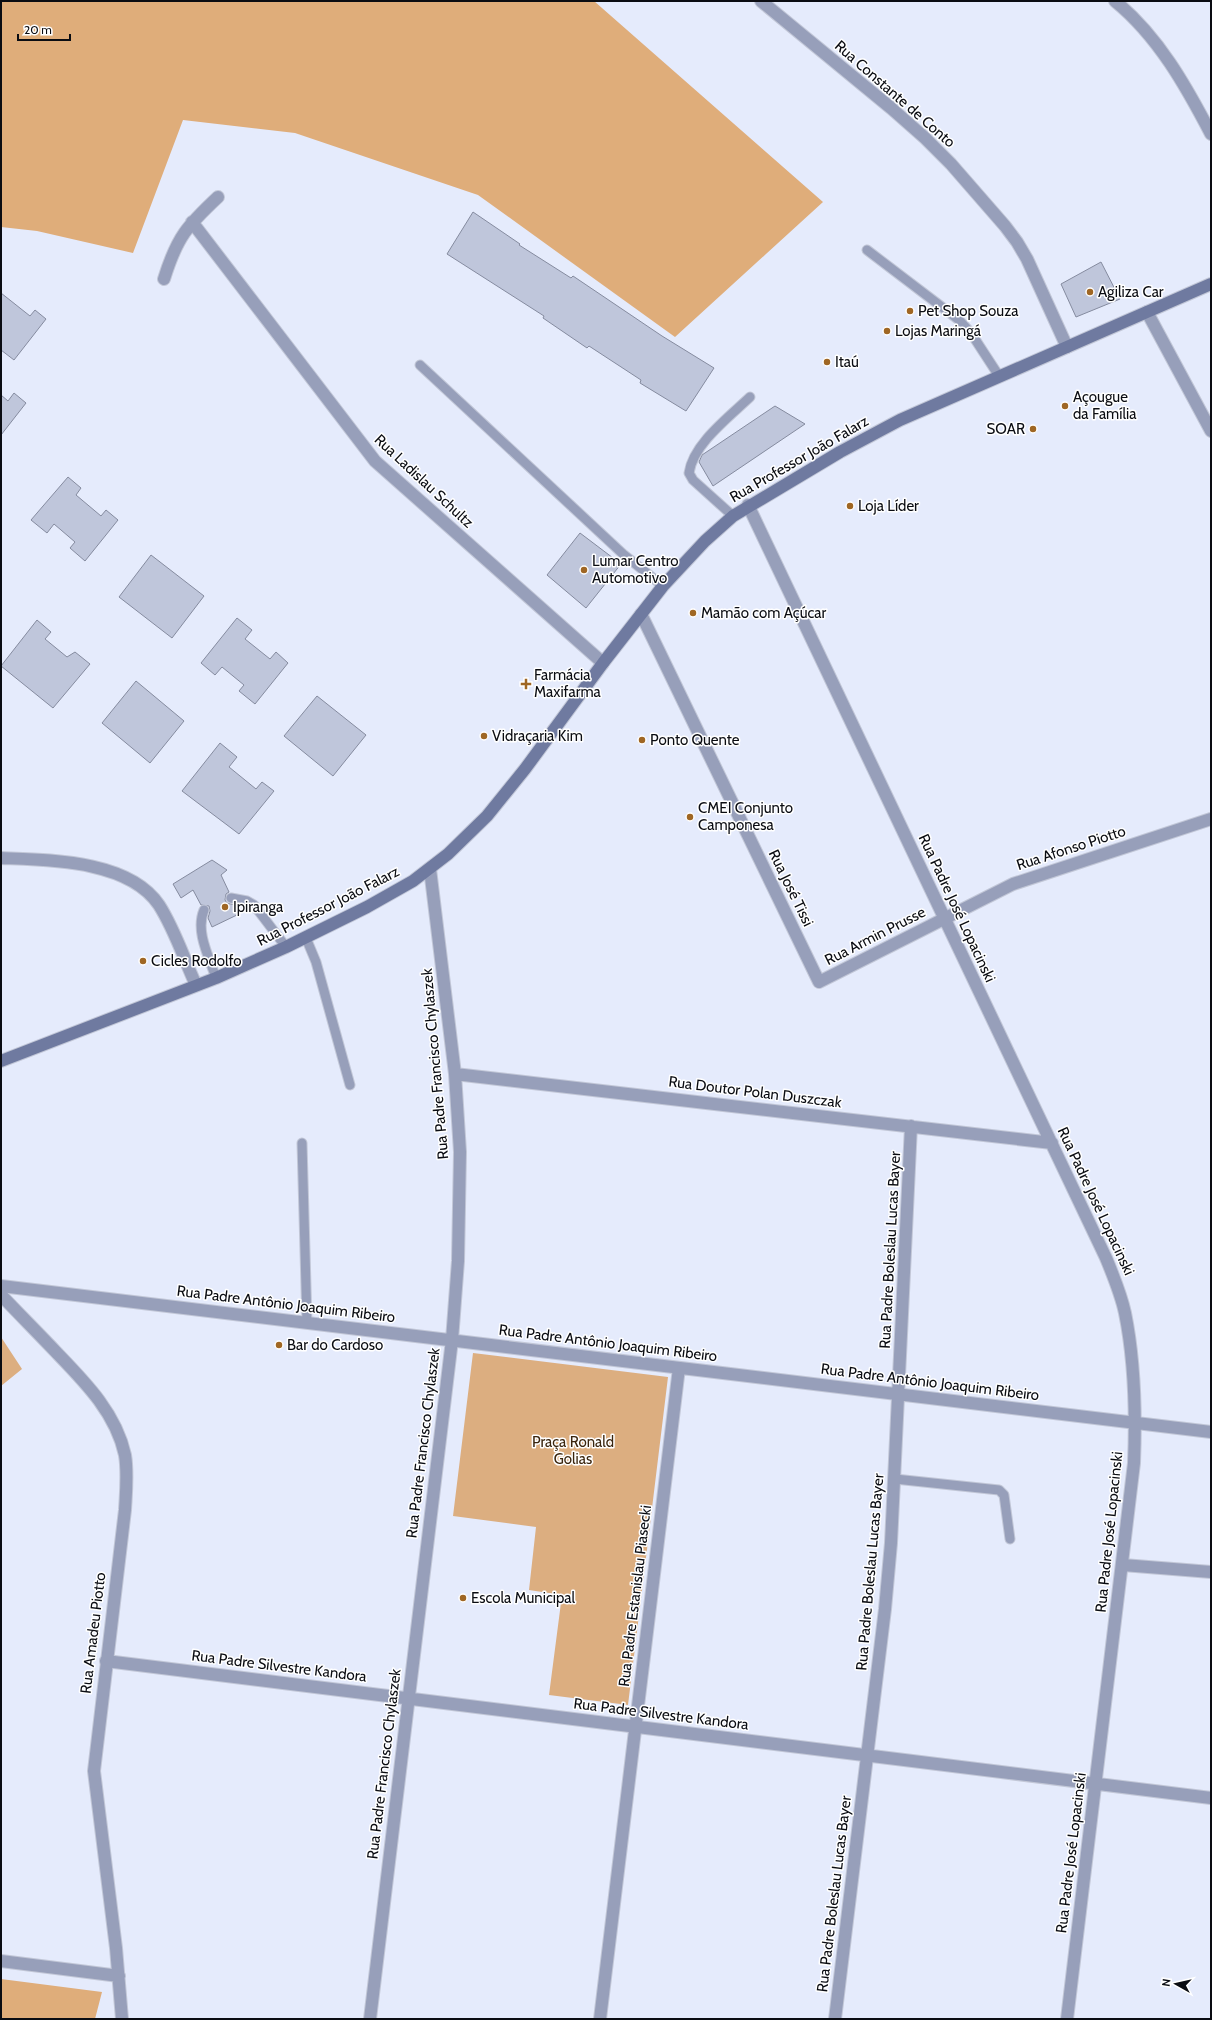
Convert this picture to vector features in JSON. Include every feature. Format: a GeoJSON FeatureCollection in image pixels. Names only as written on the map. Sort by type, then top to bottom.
{"type":"FeatureCollection","features":[{"type":"Feature","properties":{"kind":"main road","name":"Rua Professor João Falarz"},"geometry":{"type":"LineString","coordinates":[[1,1061],[216,978],[306,938],[393,893],[430,869],[469,835],[487,816],[663,586],[704,541],[733,516],[748,505],[869,436],[998,376],[1211,284]]}},
{"type":"Feature","properties":{"kind":"street","name":"Rua Constante de Conto"},"geometry":{"type":"LineString","coordinates":[[761,1],[925,138],[965,181],[1017,242],[1027,259],[1067,347]]}},
{"type":"Feature","properties":{"kind":"street"},"geometry":{"type":"LineString","coordinates":[[1116,1],[1150,37],[1174,69],[1194,101],[1211,134]]}},
{"type":"Feature","properties":{"kind":"street"},"geometry":{"type":"LineString","coordinates":[[164,279],[176,245],[192,222],[218,197]]}},
{"type":"Feature","properties":{"kind":"street","name":"Rua Ladislau Schultz"},"geometry":{"type":"LineString","coordinates":[[192,222],[375,461],[603,663]]}},
{"type":"Feature","properties":{"kind":"street"},"geometry":{"type":"LineString","coordinates":[[1147,312],[1211,431]]}},
{"type":"Feature","properties":{"kind":"street","name":"Rua Padre José Lopacinski"},"geometry":{"type":"LineString","coordinates":[[748,505],[1106,1258],[1117,1285],[1125,1312],[1130,1349],[1136,1423],[1130,1501],[1067,2019]]}},
{"type":"Feature","properties":{"kind":"street","name":"Rua José Tissi"},"geometry":{"type":"LineString","coordinates":[[641,614],[819,982]]}},
{"type":"Feature","properties":{"kind":"street","name":"Rua Afonso Piotto"},"geometry":{"type":"LineString","coordinates":[[945,919],[1002,889],[1031,878],[1211,819]]}},
{"type":"Feature","properties":{"kind":"street"},"geometry":{"type":"LineString","coordinates":[[1,858],[44,859],[86,866],[119,874],[141,886],[158,904],[170,926],[196,985]]}},
{"type":"Feature","properties":{"kind":"street","name":"Rua Padre Francisco Chylaszek"},"geometry":{"type":"LineString","coordinates":[[370,2019],[452,1340],[456,1292],[460,1195],[460,1152],[455,1074],[430,869]]}},
{"type":"Feature","properties":{"kind":"street","name":"Rua Armin Prusse"},"geometry":{"type":"LineString","coordinates":[[819,982],[945,919]]}},
{"type":"Feature","properties":{"kind":"street","name":"Rua Doutor Polan Duszczak"},"geometry":{"type":"LineString","coordinates":[[455,1074],[1052,1143]]}},
{"type":"Feature","properties":{"kind":"street","name":"Rua Padre Boleslau Lucas Bayer"},"geometry":{"type":"LineString","coordinates":[[835,2019],[885,1609],[895,1479],[911,1126]]}},
{"type":"Feature","properties":{"kind":"street","name":"Rua Padre Antônio Joaquim Ribeiro"},"geometry":{"type":"LineString","coordinates":[[1,1286],[1211,1432]]}},
{"type":"Feature","properties":{"kind":"street","name":"Rua Amadeu Piotto"},"geometry":{"type":"LineString","coordinates":[[1,1295],[92,1390],[118,1432],[125,1456],[127,1484],[125,1510],[94,1771],[119,1976],[122,2019]]}},
{"type":"Feature","properties":{"kind":"street","name":"Rua Padre Estanislau Piasecki"},"geometry":{"type":"LineString","coordinates":[[600,2019],[679,1368]]}},
{"type":"Feature","properties":{"kind":"street"},"geometry":{"type":"LineString","coordinates":[[1123,1565],[1211,1572]]}},
{"type":"Feature","properties":{"kind":"street","name":"Rua Padre Silvestre Kandora"},"geometry":{"type":"LineString","coordinates":[[106,1661],[1211,1798]]}},
{"type":"Feature","properties":{"kind":"street"},"geometry":{"type":"LineString","coordinates":[[1,1961],[119,1976]]}},
{"type":"Feature","properties":{"kind":"lane"},"geometry":{"type":"LineString","coordinates":[[867,250],[959,320],[972,333],[998,376]]}},
{"type":"Feature","properties":{"kind":"lane"},"geometry":{"type":"LineString","coordinates":[[420,366],[623,554],[663,586]]}},
{"type":"Feature","properties":{"kind":"lane"},"geometry":{"type":"LineString","coordinates":[[733,516],[694,480],[689,473],[690,463],[709,437],[750,397]]}},
{"type":"Feature","properties":{"kind":"lane"},"geometry":{"type":"LineString","coordinates":[[231,898],[247,901],[254,905],[286,947]]}},
{"type":"Feature","properties":{"kind":"lane"},"geometry":{"type":"LineString","coordinates":[[204,910],[201,917],[201,931],[216,978]]}},
{"type":"Feature","properties":{"kind":"lane"},"geometry":{"type":"LineString","coordinates":[[306,938],[316,962],[350,1086]]}},
{"type":"Feature","properties":{"kind":"lane"},"geometry":{"type":"LineString","coordinates":[[302,1143],[307,1323]]}},
{"type":"Feature","properties":{"kind":"lane"},"geometry":{"type":"LineString","coordinates":[[895,1479],[999,1490],[1004,1495],[1010,1539]]}},
{"type":"Feature","properties":{"kind":"green space"},"geometry":{"type":"Polygon","coordinates":[[[1,1337],[22,1369],[1,1386],[1,1337]]]}},
{"type":"Feature","properties":{"kind":"green space","name":"Praça Ronald Golias"},"geometry":{"type":"Polygon","coordinates":[[[473,1353],[668,1377],[628,1705],[549,1695],[562,1595],[529,1590],[536,1527],[453,1516],[473,1353]]]}},
{"type":"Feature","properties":{"kind":"shaded area"},"geometry":{"type":"Polygon","coordinates":[[[1,1],[594,1],[823,202],[675,337],[478,195],[295,133],[183,120],[133,253],[37,231],[1,227],[1,1]]]}},
{"type":"Feature","properties":{"kind":"shaded area"},"geometry":{"type":"Polygon","coordinates":[[[1,1979],[102,1992],[95,2019],[1,2019],[1,1979]]]}},
{"type":"Feature","properties":{"kind":"building"},"geometry":{"type":"Polygon","coordinates":[[[473,212],[520,244],[519,245],[571,278],[573,276],[662,336],[714,368],[686,411],[640,383],[641,380],[589,346],[587,348],[543,318],[544,316],[447,254],[473,212]]]}},
{"type":"Feature","properties":{"kind":"building","name":"Agiliza Car"},"geometry":{"type":"Polygon","coordinates":[[[1101,262],[1120,299],[1076,317],[1061,284],[1101,262]]]}},
{"type":"Feature","properties":{"kind":"building"},"geometry":{"type":"Polygon","coordinates":[[[1,293],[30,316],[35,310],[46,319],[14,360],[1,350],[1,293]]]}},
{"type":"Feature","properties":{"kind":"building"},"geometry":{"type":"Polygon","coordinates":[[[14,393],[26,403],[1,435],[1,395],[8,401],[14,393]]]}},
{"type":"Feature","properties":{"kind":"building"},"geometry":{"type":"Polygon","coordinates":[[[775,406],[805,424],[713,486],[699,462],[702,455],[775,406]]]}},
{"type":"Feature","properties":{"kind":"building"},"geometry":{"type":"Polygon","coordinates":[[[68,477],[81,488],[76,495],[101,516],[106,510],[118,520],[85,561],[70,548],[75,542],[54,524],[47,533],[31,520],[68,477]]]}},
{"type":"Feature","properties":{"kind":"building","name":"Lumar Centro Automotivo"},"geometry":{"type":"Polygon","coordinates":[[[580,533],[621,564],[586,608],[547,575],[580,533]]]}},
{"type":"Feature","properties":{"kind":"building"},"geometry":{"type":"Polygon","coordinates":[[[151,555],[204,596],[172,638],[119,597],[151,555]]]}},
{"type":"Feature","properties":{"kind":"building"},"geometry":{"type":"Polygon","coordinates":[[[237,618],[252,630],[245,639],[270,659],[276,652],[288,663],[255,704],[239,691],[244,685],[222,667],[215,675],[201,663],[237,618]]]}},
{"type":"Feature","properties":{"kind":"building"},"geometry":{"type":"Polygon","coordinates":[[[37,620],[51,632],[45,639],[67,657],[75,652],[90,664],[53,708],[1,666],[37,620]]]}},
{"type":"Feature","properties":{"kind":"building"},"geometry":{"type":"Polygon","coordinates":[[[136,681],[184,721],[150,763],[102,723],[136,681]]]}},
{"type":"Feature","properties":{"kind":"building"},"geometry":{"type":"Polygon","coordinates":[[[317,696],[366,735],[333,776],[284,736],[317,696]]]}},
{"type":"Feature","properties":{"kind":"building"},"geometry":{"type":"Polygon","coordinates":[[[220,743],[237,757],[229,767],[256,789],[262,782],[274,791],[239,834],[182,791],[220,743]]]}},
{"type":"Feature","properties":{"kind":"building"},"geometry":{"type":"Polygon","coordinates":[[[212,860],[227,870],[221,875],[229,892],[226,894],[225,900],[227,903],[235,905],[239,914],[212,927],[208,918],[210,911],[209,906],[201,905],[193,890],[181,898],[173,884],[212,860]]]}},
{"type":"Feature","properties":{"kind":"place","name":"Agiliza Car"},"geometry":{"type":"Point","coordinates":[1090,292]}},
{"type":"Feature","properties":{"kind":"place","name":"Pet Shop Souza"},"geometry":{"type":"Point","coordinates":[910,311]}},
{"type":"Feature","properties":{"kind":"place","name":"Lojas Maringá"},"geometry":{"type":"Point","coordinates":[887,331]}},
{"type":"Feature","properties":{"kind":"place","name":"Itaú"},"geometry":{"type":"Point","coordinates":[827,362]}},
{"type":"Feature","properties":{"kind":"place","name":"Açougue da Família"},"geometry":{"type":"Point","coordinates":[1065,406]}},
{"type":"Feature","properties":{"kind":"place","name":"SOAR"},"geometry":{"type":"Point","coordinates":[1033,429]}},
{"type":"Feature","properties":{"kind":"place","name":"Loja Líder"},"geometry":{"type":"Point","coordinates":[850,506]}},
{"type":"Feature","properties":{"kind":"place","name":"Lumar Centro Automotivo"},"geometry":{"type":"Point","coordinates":[584,570]}},
{"type":"Feature","properties":{"kind":"place","name":"Mamão com Açúcar"},"geometry":{"type":"Point","coordinates":[693,613]}},
{"type":"Feature","properties":{"kind":"place","name":"Farmácia Maxifarma"},"geometry":{"type":"Point","coordinates":[526,684]}},
{"type":"Feature","properties":{"kind":"place","name":"Vidraçaria Kim"},"geometry":{"type":"Point","coordinates":[484,736]}},
{"type":"Feature","properties":{"kind":"place","name":"Ponto Quente"},"geometry":{"type":"Point","coordinates":[642,740]}},
{"type":"Feature","properties":{"kind":"place","name":"CMEI Conjunto Camponesa"},"geometry":{"type":"Point","coordinates":[690,817]}},
{"type":"Feature","properties":{"kind":"place","name":"Ipiranga"},"geometry":{"type":"Point","coordinates":[225,907]}},
{"type":"Feature","properties":{"kind":"place","name":"Cicles Rodolfo"},"geometry":{"type":"Point","coordinates":[143,961]}},
{"type":"Feature","properties":{"kind":"place","name":"Bar do Cardoso"},"geometry":{"type":"Point","coordinates":[279,1345]}},
{"type":"Feature","properties":{"kind":"place","name":"Escola Municipal"},"geometry":{"type":"Point","coordinates":[463,1598]}}]}
